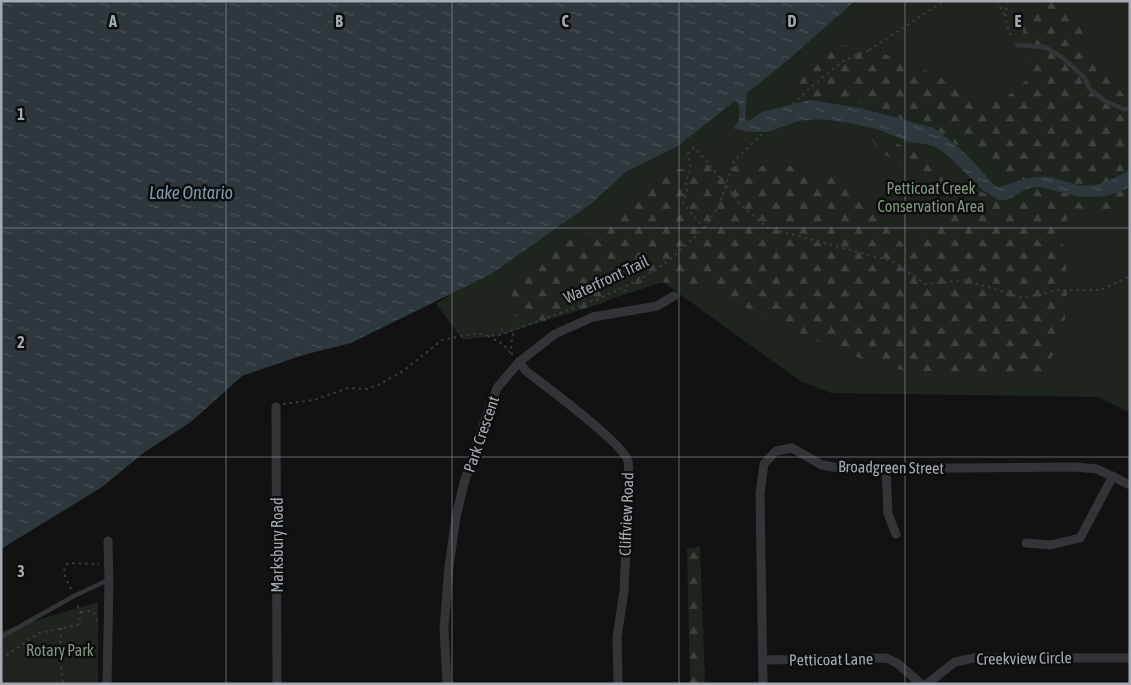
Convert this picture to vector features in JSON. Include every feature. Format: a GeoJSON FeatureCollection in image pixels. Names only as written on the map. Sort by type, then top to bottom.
{"type":"FeatureCollection","features":[{"type":"Feature","properties":{"kind":"street","name":"Park Crescent"},"geometry":{"type":"LineString","coordinates":[[447,684],[444,629],[449,567],[456,517],[470,466],[497,388],[519,362],[555,334],[593,317],[657,306],[674,296]]}},
{"type":"Feature","properties":{"kind":"street","name":"Cliffview Road"},"geometry":{"type":"LineString","coordinates":[[519,362],[526,371],[603,433],[628,460],[624,592],[618,637],[618,684]]}},
{"type":"Feature","properties":{"kind":"street","name":"Marksbury Road"},"geometry":{"type":"LineString","coordinates":[[276,407],[277,684]]}},
{"type":"Feature","properties":{"kind":"street","name":"Broadgreen Street"},"geometry":{"type":"LineString","coordinates":[[763,684],[760,493],[764,464],[776,451],[792,448],[822,465],[845,469],[1075,467],[1097,469],[1130,485]]}},
{"type":"Feature","properties":{"kind":"street"},"geometry":{"type":"LineString","coordinates":[[886,469],[888,514],[896,534]]}},
{"type":"Feature","properties":{"kind":"street"},"geometry":{"type":"LineString","coordinates":[[1026,544],[1051,545],[1080,538],[1113,476]]}},
{"type":"Feature","properties":{"kind":"street"},"geometry":{"type":"LineString","coordinates":[[107,684],[110,580],[108,541]]}},
{"type":"Feature","properties":{"kind":"street","name":"Petticoat Lane"},"geometry":{"type":"LineString","coordinates":[[763,660],[886,658],[897,663],[921,684]]}},
{"type":"Feature","properties":{"kind":"street","name":"Creekview Circle"},"geometry":{"type":"LineString","coordinates":[[927,684],[955,662],[974,658],[1130,658]]}},
{"type":"Feature","properties":{"kind":"lane"},"geometry":{"type":"LineString","coordinates":[[1017,45],[1045,47],[1063,58],[1085,78],[1089,88],[1105,101],[1124,109],[1130,109]]}},
{"type":"Feature","properties":{"kind":"lane"},"geometry":{"type":"LineString","coordinates":[[1,637],[74,596],[110,580]]}},
{"type":"Feature","properties":{"kind":"path","name":"Waterfront Trail"},"geometry":{"type":"LineString","coordinates":[[276,407],[290,402],[314,400],[348,388],[367,389],[378,386],[403,371],[442,340],[476,333],[488,336],[514,331],[598,299],[641,279],[671,260],[704,228],[719,206],[734,161],[810,88],[843,61],[869,50],[944,1]]}},
{"type":"Feature","properties":{"kind":"path"},"geometry":{"type":"LineString","coordinates":[[998,1],[1005,16]]}},
{"type":"Feature","properties":{"kind":"path"},"geometry":{"type":"LineString","coordinates":[[1007,1],[1005,16],[1007,30],[1017,45]]}},
{"type":"Feature","properties":{"kind":"path"},"geometry":{"type":"LineString","coordinates":[[704,228],[684,203],[687,192],[686,181],[691,168],[688,153],[694,148],[705,159],[739,203],[768,228],[892,261],[924,284],[965,280],[1022,298],[1056,290],[1101,290],[1130,276]]}},
{"type":"Feature","properties":{"kind":"path"},"geometry":{"type":"LineString","coordinates":[[511,354],[514,331]]}},
{"type":"Feature","properties":{"kind":"path"},"geometry":{"type":"LineString","coordinates":[[488,336],[504,345],[519,362]]}},
{"type":"Feature","properties":{"kind":"path"},"geometry":{"type":"LineString","coordinates":[[81,612],[92,611],[98,624]]}},
{"type":"Feature","properties":{"kind":"path"},"geometry":{"type":"LineString","coordinates":[[61,628],[60,659],[63,684]]}},
{"type":"Feature","properties":{"kind":"green space","name":"Petticoat Creek Conservation Area"},"geometry":{"type":"Polygon","coordinates":[[[855,1],[1130,1],[1130,413],[1098,397],[831,393],[800,381],[663,282],[514,331],[500,335],[463,340],[436,304],[592,203],[626,172],[678,146],[786,62],[855,1]]]}},
{"type":"Feature","properties":{"kind":"green space"},"geometry":{"type":"Polygon","coordinates":[[[1042,1],[1063,1],[1078,17],[1092,62],[1125,96],[1130,94],[1130,213],[1072,208],[1061,233],[1068,280],[1064,328],[1045,373],[906,371],[859,358],[812,339],[735,302],[711,286],[645,281],[603,303],[544,321],[510,315],[500,335],[520,267],[568,241],[605,225],[667,171],[715,164],[755,168],[776,163],[828,174],[868,207],[912,254],[935,223],[932,189],[878,149],[867,132],[879,134],[958,175],[973,188],[1004,202],[1022,193],[1011,188],[970,153],[940,134],[851,100],[820,96],[807,99],[796,82],[808,62],[832,45],[865,47],[921,68],[981,98],[1008,96],[1030,77],[1020,12],[1042,1]]]}},
{"type":"Feature","properties":{"kind":"green space"},"geometry":{"type":"Polygon","coordinates":[[[700,547],[705,684],[690,684],[687,548],[700,547]]]}},
{"type":"Feature","properties":{"kind":"green space","name":"Rotary Park"},"geometry":{"type":"Polygon","coordinates":[[[98,602],[98,684],[1,684],[1,631],[98,602]]]}},
{"type":"Feature","properties":{"kind":"water","name":"Lake Ontario"},"geometry":{"type":"Polygon","coordinates":[[[1,1],[855,1],[786,62],[747,93],[746,120],[749,121],[762,112],[810,100],[860,108],[934,128],[950,140],[972,160],[993,184],[999,187],[1029,178],[1041,177],[1056,178],[1085,186],[1105,182],[1130,170],[1130,186],[1116,193],[1092,197],[1075,196],[1035,187],[1024,190],[1007,200],[997,199],[981,188],[955,162],[935,147],[907,141],[873,128],[838,121],[816,120],[800,121],[763,132],[735,129],[740,114],[736,100],[678,146],[626,172],[592,203],[491,274],[351,343],[303,355],[242,376],[192,421],[142,454],[102,487],[1,549],[1,1]]]}}]}
